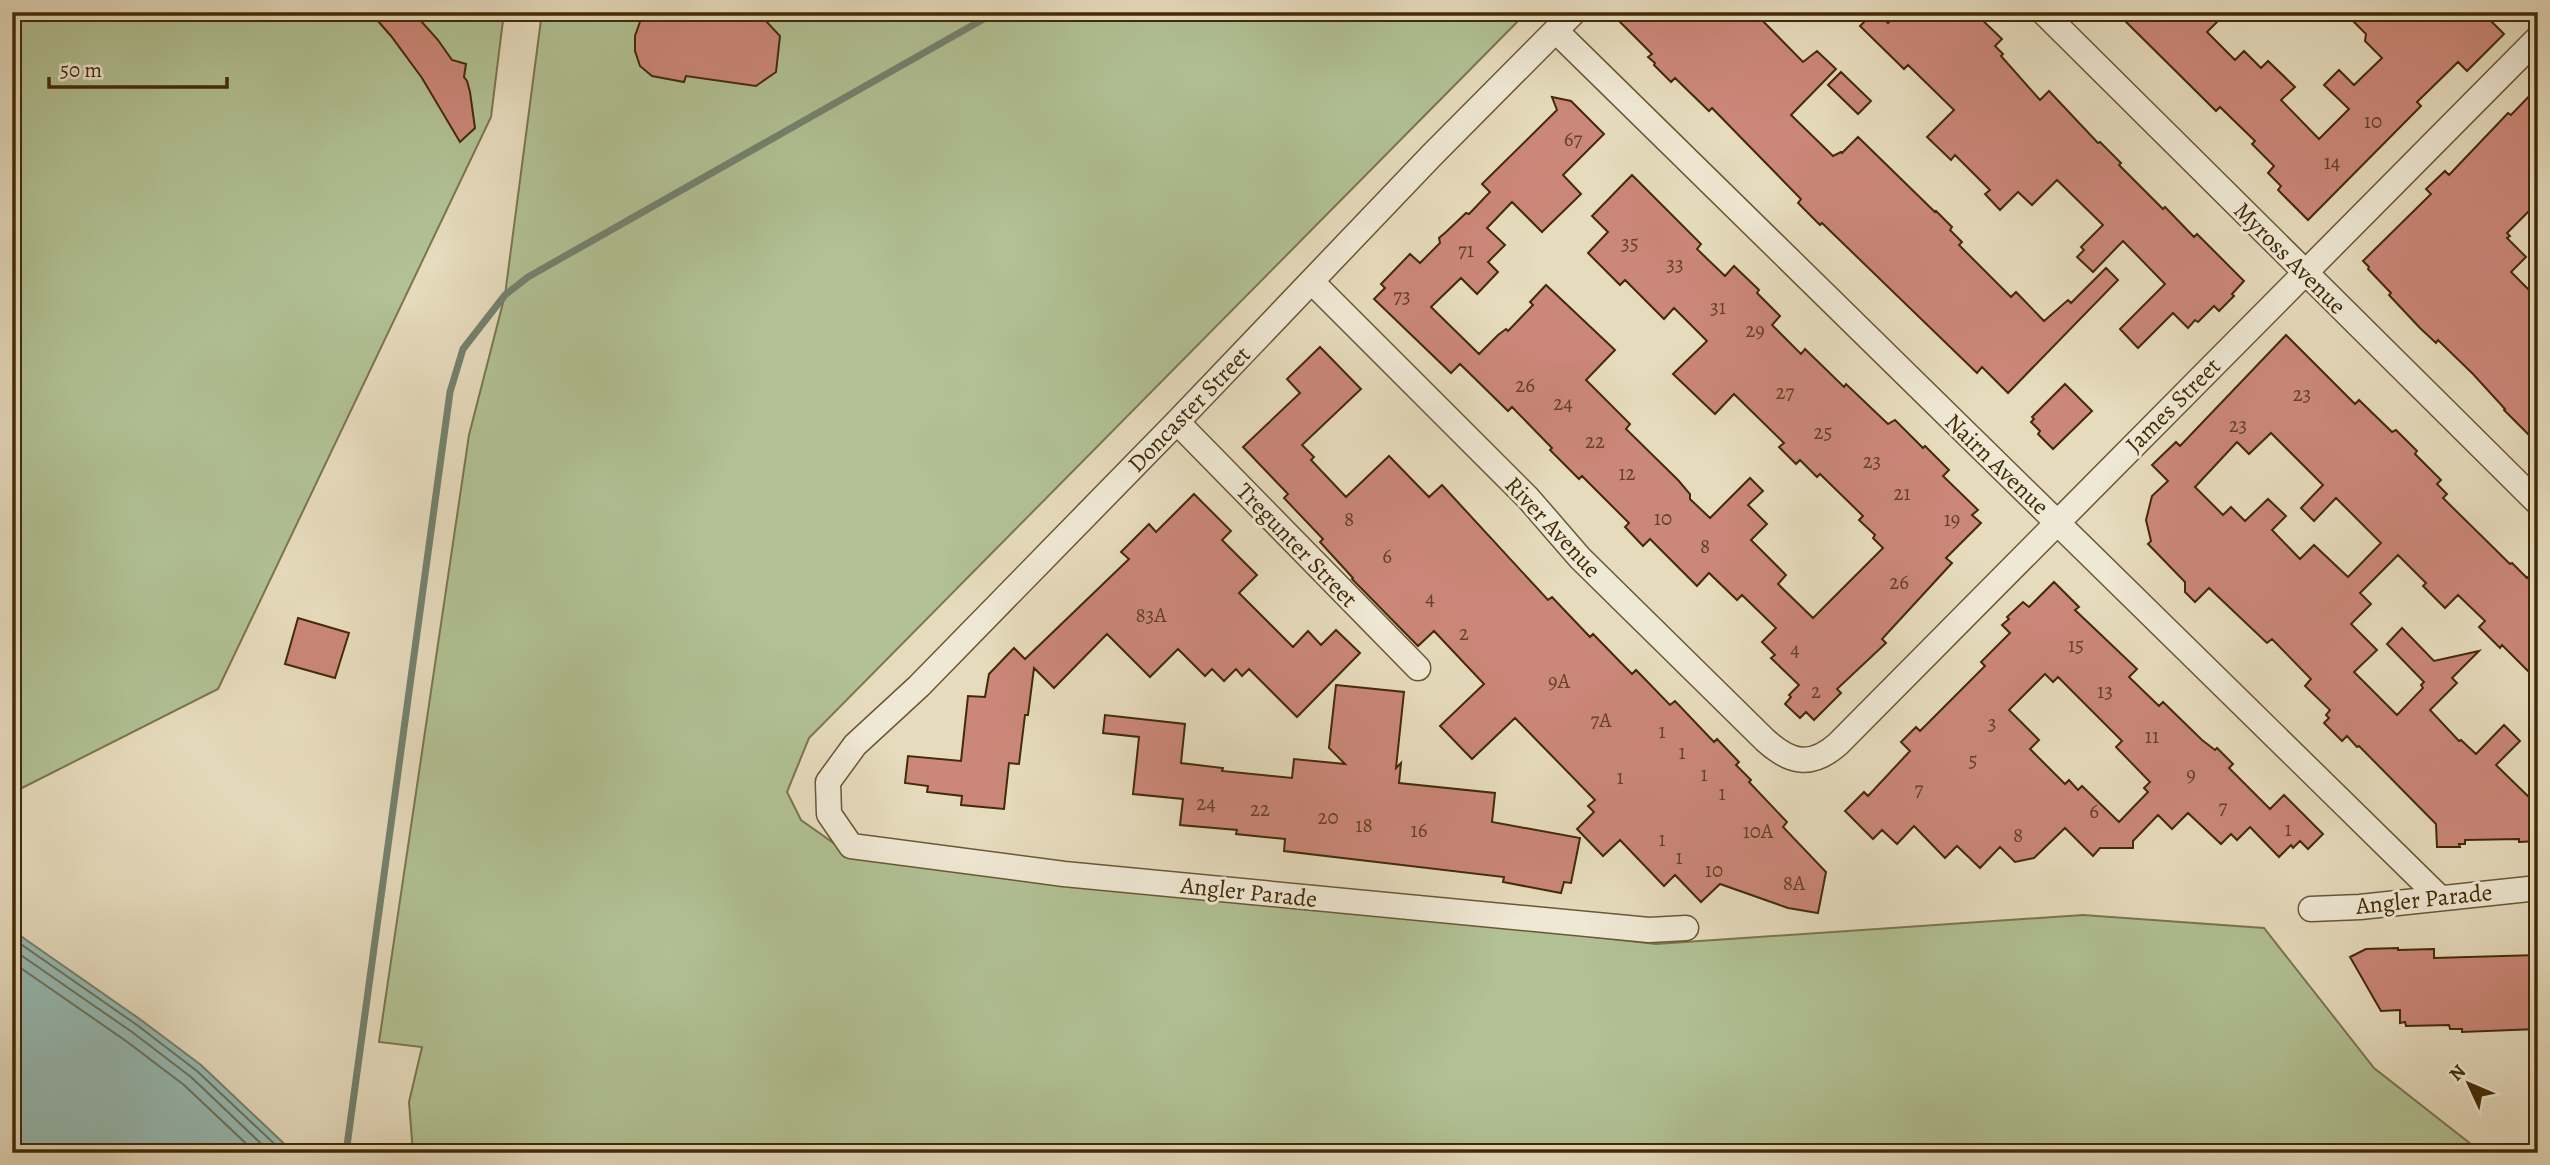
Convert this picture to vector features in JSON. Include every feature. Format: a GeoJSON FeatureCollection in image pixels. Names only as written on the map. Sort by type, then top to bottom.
{"type":"FeatureCollection","features":[{"type":"Feature","properties":{"kind":"street","name":"Doncaster Street"},"geometry":{"type":"LineString","coordinates":[[829,814],[828,782],[855,745],[919,686],[1177,422],[1431,156],[1574,12]]}},
{"type":"Feature","properties":{"kind":"street","name":"Myross Avenue"},"geometry":{"type":"LineString","coordinates":[[2043,12],[2538,503]]}},
{"type":"Feature","properties":{"kind":"street","name":"Nairn Avenue"},"geometry":{"type":"LineString","coordinates":[[1556,31],[2439,897]]}},
{"type":"Feature","properties":{"kind":"street","name":"James Street"},"geometry":{"type":"LineString","coordinates":[[1802,761],[1822,755],[1838,744],[2538,37]]}},
{"type":"Feature","properties":{"kind":"street","name":"River Avenue"},"geometry":{"type":"LineString","coordinates":[[1312,282],[1528,498],[1580,558],[1765,740],[1788,757],[1802,761]]}},
{"type":"Feature","properties":{"kind":"street","name":"Tregunter Street"},"geometry":{"type":"LineString","coordinates":[[1177,422],[1418,668]]}},
{"type":"Feature","properties":{"kind":"street","name":"Angler Parade"},"geometry":{"type":"LineString","coordinates":[[829,814],[851,846],[1064,874],[1649,930],[1686,928]]}},
{"type":"Feature","properties":{"kind":"street","name":"Angler Parade"},"geometry":{"type":"LineString","coordinates":[[2311,909],[2360,907],[2538,888]]}},
{"type":"Feature","properties":{"kind":"green space"},"geometry":{"type":"Polygon","coordinates":[[[12,12],[504,12],[491,117],[218,689],[12,793],[12,12]]]}},
{"type":"Feature","properties":{"kind":"green space"},"geometry":{"type":"Polygon","coordinates":[[[542,12],[1527,12],[809,738],[787,792],[801,820],[845,851],[1656,944],[2083,915],[2264,928],[2374,1068],[2481,1152],[2520,1144],[2530,1153],[413,1153],[409,1102],[422,1047],[379,1042],[469,435],[505,295],[542,12]]]}},
{"type":"Feature","properties":{"kind":"water"},"geometry":{"type":"Polygon","coordinates":[[[12,930],[201,1065],[294,1153],[12,1153],[12,930]]]}},
{"type":"Feature","properties":{"kind":"building"},"geometry":{"type":"Polygon","coordinates":[[[370,12],[413,12],[452,60],[466,64],[464,77],[470,92],[475,128],[460,142],[422,78],[370,12]]]}},
{"type":"Feature","properties":{"kind":"building"},"geometry":{"type":"Polygon","coordinates":[[[648,12],[765,12],[764,19],[780,36],[776,72],[756,86],[686,76],[684,82],[652,76],[640,66],[635,51],[635,36],[641,19],[648,12]]]}},
{"type":"Feature","properties":{"kind":"building"},"geometry":{"type":"Polygon","coordinates":[[[1610,12],[1754,12],[1803,62],[1817,51],[1836,69],[1791,115],[1833,156],[1842,153],[1858,137],[1952,227],[1950,230],[1962,242],[1959,245],[2011,297],[2016,292],[2044,321],[2068,300],[2071,303],[2106,268],[2118,280],[2008,393],[1982,367],[1977,373],[1822,223],[1820,225],[1798,203],[1801,199],[1712,108],[1709,111],[1675,78],[1671,82],[1654,65],[1648,57],[1652,54],[1610,12]]]}},
{"type":"Feature","properties":{"kind":"building"},"geometry":{"type":"Polygon","coordinates":[[[1874,12],[1888,23],[1899,12],[1974,12],[2002,39],[1995,46],[2003,54],[2001,56],[2040,100],[2049,91],[2163,209],[2165,207],[2194,237],[2197,234],[2244,281],[2232,294],[2234,296],[2219,311],[2214,306],[2188,328],[2173,313],[2138,348],[2120,329],[2165,284],[2123,241],[2093,272],[2077,257],[2084,250],[2081,247],[2103,225],[2057,180],[2032,205],[2018,192],[2000,210],[1985,194],[1990,190],[1955,155],[1951,160],[1927,137],[1954,110],[1908,65],[1904,69],[1860,26],[1874,12]]]}},
{"type":"Feature","properties":{"kind":"building"},"geometry":{"type":"Polygon","coordinates":[[[2116,12],[2227,12],[2207,32],[2235,60],[2244,51],[2261,68],[2268,61],[2295,87],[2281,100],[2319,139],[2349,109],[2324,85],[2339,70],[2354,85],[2382,58],[2365,41],[2366,34],[2344,12],[2482,12],[2504,34],[2467,71],[2458,62],[2417,102],[2421,106],[2308,220],[2278,190],[2281,186],[2268,173],[2274,166],[2252,144],[2255,141],[2220,107],[2216,111],[2116,12]]]}},
{"type":"Feature","properties":{"kind":"building"},"geometry":{"type":"Polygon","coordinates":[[[1841,72],[1871,101],[1858,114],[1828,85],[1841,72]]]}},
{"type":"Feature","properties":{"kind":"building"},"geometry":{"type":"Polygon","coordinates":[[[2538,87],[2538,202],[2507,233],[2510,236],[2507,238],[2526,257],[2511,272],[2538,299],[2538,444],[2473,374],[2438,340],[2436,343],[2420,328],[2389,295],[2391,293],[2363,261],[2431,194],[2426,189],[2445,171],[2449,175],[2508,113],[2511,115],[2538,87]]]}},
{"type":"Feature","properties":{"kind":"building"},"geometry":{"type":"Polygon","coordinates":[[[1552,97],[1571,101],[1604,134],[1563,175],[1581,194],[1542,232],[1512,202],[1487,228],[1505,245],[1488,262],[1498,272],[1477,294],[1461,278],[1431,307],[1479,354],[1498,335],[1506,329],[1508,331],[1533,305],[1530,302],[1546,285],[1615,350],[1586,380],[1630,424],[1626,429],[1678,480],[1690,494],[1690,499],[1710,518],[1750,478],[1763,491],[1748,505],[1767,524],[1751,540],[1786,575],[1778,584],[1813,618],[1883,548],[1873,538],[1875,535],[1859,520],[1863,516],[1820,474],[1817,477],[1800,460],[1796,464],[1779,447],[1784,443],[1734,394],[1715,414],[1673,374],[1707,341],[1674,308],[1664,319],[1625,280],[1620,285],[1588,253],[1608,232],[1592,216],[1632,175],[1701,244],[1697,249],[1725,276],[1734,266],[1759,290],[1757,293],[1780,316],[1772,325],[1801,354],[1805,349],[1888,424],[1895,420],[1923,448],[1925,446],[1949,470],[1943,476],[1978,510],[1972,515],[1981,523],[1946,558],[1952,563],[1882,639],[1886,643],[1837,689],[1841,693],[1814,720],[1806,712],[1800,718],[1785,704],[1791,697],[1789,695],[1799,685],[1771,658],[1775,655],[1762,642],[1776,628],[1742,595],[1737,600],[1709,573],[1697,586],[1650,539],[1643,546],[1625,527],[1629,523],[1582,476],[1579,479],[1512,407],[1508,411],[1460,364],[1451,373],[1374,299],[1385,288],[1381,284],[1410,254],[1420,263],[1440,243],[1439,238],[1466,213],[1469,214],[1490,192],[1482,184],[1557,110],[1552,97]]]}},
{"type":"Feature","properties":{"kind":"building"},"geometry":{"type":"Polygon","coordinates":[[[2286,335],[2355,404],[2359,400],[2392,432],[2396,430],[2417,451],[2415,454],[2441,480],[2437,484],[2447,494],[2443,498],[2510,564],[2527,578],[2538,568],[2538,681],[2502,645],[2500,648],[2479,627],[2485,621],[2458,595],[2445,608],[2423,586],[2426,583],[2398,555],[2360,593],[2371,604],[2351,624],[2377,650],[2354,672],[2397,715],[2423,688],[2421,685],[2424,682],[2387,644],[2402,628],[2434,661],[2479,651],[2452,678],[2457,683],[2430,710],[2459,741],[2476,754],[2504,725],[2520,741],[2496,765],[2538,806],[2538,841],[2465,840],[2465,844],[2459,844],[2460,847],[2437,847],[2436,824],[2359,746],[2347,736],[2342,741],[2324,723],[2329,718],[2326,715],[2330,710],[2305,686],[2311,679],[2272,639],[2267,643],[2209,588],[2195,602],[2185,592],[2185,582],[2148,544],[2151,541],[2146,520],[2152,496],[2168,481],[2152,465],[2176,442],[2180,446],[2286,335]],[[2271,433],[2249,454],[2237,442],[2195,487],[2223,515],[2231,507],[2245,521],[2268,499],[2286,516],[2272,530],[2300,559],[2314,545],[2348,577],[2381,543],[2336,498],[2314,521],[2301,508],[2323,485],[2271,433]]]}},
{"type":"Feature","properties":{"kind":"building"},"geometry":{"type":"Polygon","coordinates":[[[1320,347],[1361,389],[1302,445],[1314,457],[1311,460],[1346,497],[1389,456],[1429,497],[1442,485],[1548,600],[1552,597],[1590,637],[1593,634],[1632,674],[1636,670],[1670,705],[1675,701],[1714,742],[1717,739],[1739,762],[1736,765],[1751,780],[1749,782],[1787,822],[1783,827],[1826,872],[1818,913],[1788,908],[1720,884],[1701,902],[1675,875],[1664,886],[1620,840],[1603,856],[1577,829],[1594,812],[1588,806],[1595,800],[1515,718],[1472,759],[1440,726],[1484,684],[1434,631],[1418,646],[1352,579],[1320,542],[1323,539],[1284,498],[1288,494],[1243,447],[1300,393],[1287,379],[1320,347]]]}},
{"type":"Feature","properties":{"kind":"building"},"geometry":{"type":"Polygon","coordinates":[[[2065,384],[2092,411],[2053,449],[2038,434],[2040,431],[2031,422],[2034,419],[2032,417],[2065,384]]]}},
{"type":"Feature","properties":{"kind":"building"},"geometry":{"type":"Polygon","coordinates":[[[1194,494],[1231,531],[1222,540],[1257,575],[1239,593],[1293,647],[1308,631],[1321,645],[1336,630],[1360,653],[1297,717],[1249,669],[1242,676],[1236,669],[1224,681],[1212,669],[1205,676],[1178,649],[1150,677],[1107,634],[1054,688],[1034,668],[1019,764],[1009,763],[1004,809],[961,805],[962,796],[927,792],[928,786],[905,783],[908,756],[961,761],[968,696],[985,697],[989,674],[1014,648],[1025,659],[1129,559],[1121,552],[1149,524],[1156,532],[1194,494]]]}},
{"type":"Feature","properties":{"kind":"building"},"geometry":{"type":"Polygon","coordinates":[[[2054,582],[2079,607],[2075,610],[2137,669],[2129,677],[2159,706],[2163,702],[2202,740],[2215,750],[2217,748],[2233,764],[2229,768],[2270,809],[2284,795],[2323,834],[2308,849],[2300,841],[2293,848],[2291,845],[2279,857],[2250,827],[2237,840],[2231,834],[2221,844],[2188,813],[2172,829],[2158,815],[2133,841],[2133,848],[2100,848],[2093,856],[2065,828],[2034,858],[2015,862],[2000,847],[1980,868],[1957,846],[1945,858],[1914,826],[1897,844],[1882,830],[1873,839],[1845,811],[1864,792],[1868,796],[1910,751],[1901,742],[1916,727],[1920,731],[1985,666],[1981,662],[2010,633],[2002,625],[2009,619],[2007,617],[2023,602],[2029,607],[2054,582]],[[2045,674],[2009,710],[2039,740],[2030,749],[2065,784],[2069,780],[2078,790],[2082,786],[2119,822],[2148,792],[2144,788],[2150,782],[2116,747],[2122,741],[2058,677],[2053,682],[2045,674]]]}},
{"type":"Feature","properties":{"kind":"building"},"geometry":{"type":"Polygon","coordinates":[[[298,618],[349,633],[335,678],[285,664],[298,618]]]}},
{"type":"Feature","properties":{"kind":"building"},"geometry":{"type":"Polygon","coordinates":[[[1336,685],[1404,692],[1396,768],[1401,763],[1399,783],[1495,793],[1492,822],[1580,838],[1571,883],[1564,882],[1561,893],[1503,882],[1504,877],[1284,851],[1285,839],[1236,834],[1237,830],[1180,825],[1183,799],[1133,794],[1139,737],[1103,733],[1105,715],[1185,724],[1181,763],[1223,768],[1222,771],[1292,778],[1294,759],[1345,764],[1329,748],[1336,685]]]}},
{"type":"Feature","properties":{"kind":"building"},"geometry":{"type":"Polygon","coordinates":[[[2366,949],[2434,949],[2434,958],[2538,955],[2537,1029],[2462,1032],[2462,1029],[2450,1029],[2449,1025],[2406,1026],[2405,1022],[2400,1023],[2400,1010],[2381,1011],[2350,957],[2366,949]]]}},
{"type":"Feature","properties":{"kind":"waterway"},"geometry":{"type":"LineString","coordinates":[[346,1153],[450,392],[463,349],[505,295],[528,277],[996,12]]}}]}
